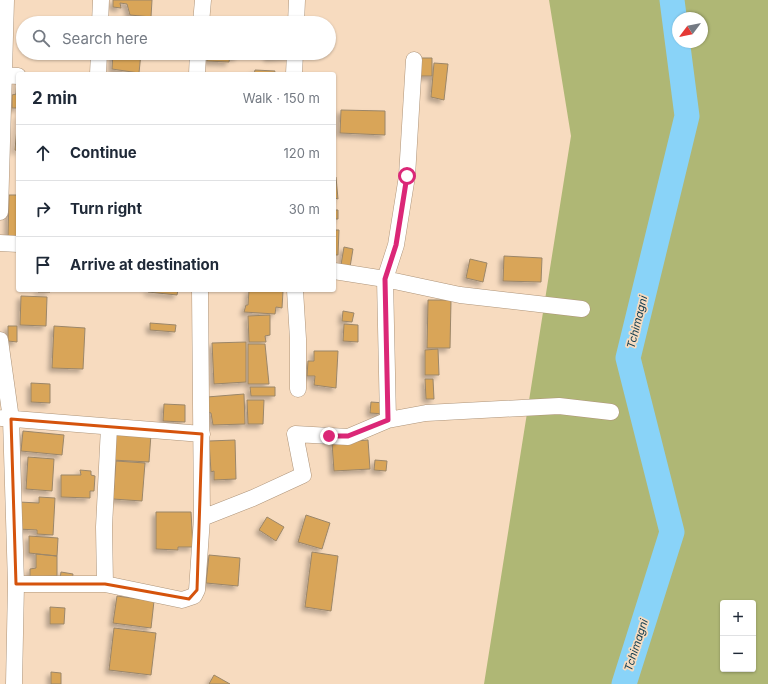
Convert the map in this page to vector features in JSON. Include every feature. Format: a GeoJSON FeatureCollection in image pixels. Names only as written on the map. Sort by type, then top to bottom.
{"type":"FeatureCollection","features":[{"type":"Feature","properties":{"kind":"street"},"geometry":{"type":"LineString","coordinates":[[0,212],[8,75],[6,0]]}},
{"type":"Feature","properties":{"kind":"street"},"geometry":{"type":"LineString","coordinates":[[100,16],[101,0]]}},
{"type":"Feature","properties":{"kind":"street"},"geometry":{"type":"LineString","coordinates":[[202,16],[203,0]]}},
{"type":"Feature","properties":{"kind":"street"},"geometry":{"type":"LineString","coordinates":[[296,16],[297,0]]}},
{"type":"Feature","properties":{"kind":"street"},"geometry":{"type":"LineString","coordinates":[[98,72],[99,60]]}},
{"type":"Feature","properties":{"kind":"street"},"geometry":{"type":"LineString","coordinates":[[197,72],[198,60]]}},
{"type":"Feature","properties":{"kind":"street"},"geometry":{"type":"LineString","coordinates":[[294,72],[295,60]]}},
{"type":"Feature","properties":{"kind":"street"},"geometry":{"type":"LineString","coordinates":[[388,420],[385,279],[396,245],[407,176],[414,60]]}},
{"type":"Feature","properties":{"kind":"street"},"geometry":{"type":"LineString","coordinates":[[0,243],[16,244]]}},
{"type":"Feature","properties":{"kind":"street"},"geometry":{"type":"LineString","coordinates":[[336,271],[385,279],[460,295],[582,309]]}},
{"type":"Feature","properties":{"kind":"street"},"geometry":{"type":"LineString","coordinates":[[16,584],[105,584],[182,600],[194,596],[197,590],[202,518],[200,292]]}},
{"type":"Feature","properties":{"kind":"street"},"geometry":{"type":"LineString","coordinates":[[295,292],[298,339],[298,389]]}},
{"type":"Feature","properties":{"kind":"street"},"geometry":{"type":"LineString","coordinates":[[0,340],[16,584],[14,684]]}},
{"type":"Feature","properties":{"kind":"street"},"geometry":{"type":"LineString","coordinates":[[202,518],[253,498],[303,474],[295,434],[348,436],[388,420],[426,413],[559,406],[611,412]]}},
{"type":"Feature","properties":{"kind":"street"},"geometry":{"type":"LineString","coordinates":[[6,419],[202,434]]}},
{"type":"Feature","properties":{"kind":"street"},"geometry":{"type":"LineString","coordinates":[[105,584],[104,527],[109,427]]}},
{"type":"Feature","properties":{"kind":"highlighted area"},"geometry":{"type":"Polygon","coordinates":[[[11,419],[202,434],[197,590],[189,599],[105,584],[16,584],[11,419]]]}},
{"type":"Feature","properties":{"kind":"green space"},"geometry":{"type":"Polygon","coordinates":[[[549,0],[768,0],[768,684],[484,684],[571,136],[549,0]]]}},
{"type":"Feature","properties":{"kind":"building"},"geometry":{"type":"Polygon","coordinates":[[[113,0],[152,0],[151,16],[130,15],[127,4],[120,3],[121,8],[113,7],[113,0]]]}},
{"type":"Feature","properties":{"kind":"building"},"geometry":{"type":"Polygon","coordinates":[[[420,58],[432,58],[432,76],[420,76],[420,58]]]}},
{"type":"Feature","properties":{"kind":"building"},"geometry":{"type":"Polygon","coordinates":[[[113,60],[140,60],[139,72],[112,69],[113,60]]]}},
{"type":"Feature","properties":{"kind":"building"},"geometry":{"type":"Polygon","coordinates":[[[207,60],[229,60],[229,62],[207,60]]]}},
{"type":"Feature","properties":{"kind":"building"},"geometry":{"type":"Polygon","coordinates":[[[434,63],[448,64],[444,100],[431,97],[434,63]]]}},
{"type":"Feature","properties":{"kind":"building"},"geometry":{"type":"Polygon","coordinates":[[[255,70],[275,71],[275,72],[254,72],[255,70]]]}},
{"type":"Feature","properties":{"kind":"building"},"geometry":{"type":"Polygon","coordinates":[[[16,94],[16,108],[12,108],[12,95],[16,94]]]}},
{"type":"Feature","properties":{"kind":"building"},"geometry":{"type":"Polygon","coordinates":[[[341,110],[385,111],[385,135],[340,133],[341,110]]]}},
{"type":"Feature","properties":{"kind":"building"},"geometry":{"type":"Polygon","coordinates":[[[336,177],[338,199],[336,198],[336,177]]]}},
{"type":"Feature","properties":{"kind":"building"},"geometry":{"type":"Polygon","coordinates":[[[9,195],[16,195],[16,237],[8,237],[9,195]]]}},
{"type":"Feature","properties":{"kind":"building"},"geometry":{"type":"Polygon","coordinates":[[[336,210],[338,210],[338,219],[336,219],[336,210]]]}},
{"type":"Feature","properties":{"kind":"building"},"geometry":{"type":"Polygon","coordinates":[[[336,230],[339,230],[338,255],[336,255],[336,230]]]}},
{"type":"Feature","properties":{"kind":"building"},"geometry":{"type":"Polygon","coordinates":[[[344,247],[353,249],[350,267],[341,265],[344,247]]]}},
{"type":"Feature","properties":{"kind":"building"},"geometry":{"type":"Polygon","coordinates":[[[504,256],[542,258],[541,282],[503,281],[504,256]]]}},
{"type":"Feature","properties":{"kind":"building"},"geometry":{"type":"Polygon","coordinates":[[[470,259],[487,263],[483,282],[466,278],[470,259]]]}},
{"type":"Feature","properties":{"kind":"building"},"geometry":{"type":"Polygon","coordinates":[[[148,292],[178,292],[177,295],[148,292]]]}},
{"type":"Feature","properties":{"kind":"building"},"geometry":{"type":"Polygon","coordinates":[[[249,292],[283,292],[282,308],[276,307],[275,314],[244,312],[246,305],[248,305],[249,292]]]}},
{"type":"Feature","properties":{"kind":"building"},"geometry":{"type":"Polygon","coordinates":[[[21,296],[47,297],[46,326],[20,325],[21,296]]]}},
{"type":"Feature","properties":{"kind":"building"},"geometry":{"type":"Polygon","coordinates":[[[428,300],[451,300],[450,348],[427,348],[428,300]]]}},
{"type":"Feature","properties":{"kind":"building"},"geometry":{"type":"Polygon","coordinates":[[[343,311],[354,313],[352,322],[342,321],[343,311]]]}},
{"type":"Feature","properties":{"kind":"building"},"geometry":{"type":"Polygon","coordinates":[[[270,315],[270,335],[265,336],[266,342],[249,342],[248,316],[270,315]]]}},
{"type":"Feature","properties":{"kind":"building"},"geometry":{"type":"Polygon","coordinates":[[[150,323],[176,325],[175,332],[150,330],[150,323]]]}},
{"type":"Feature","properties":{"kind":"building"},"geometry":{"type":"Polygon","coordinates":[[[344,324],[358,325],[358,342],[343,341],[344,324]]]}},
{"type":"Feature","properties":{"kind":"building"},"geometry":{"type":"Polygon","coordinates":[[[8,326],[17,326],[17,342],[8,341],[8,326]]]}},
{"type":"Feature","properties":{"kind":"building"},"geometry":{"type":"Polygon","coordinates":[[[54,326],[85,328],[83,369],[52,368],[54,326]]]}},
{"type":"Feature","properties":{"kind":"building"},"geometry":{"type":"Polygon","coordinates":[[[246,342],[246,382],[214,384],[212,343],[246,342]]]}},
{"type":"Feature","properties":{"kind":"building"},"geometry":{"type":"Polygon","coordinates":[[[248,344],[265,344],[269,384],[248,384],[248,344]]]}},
{"type":"Feature","properties":{"kind":"building"},"geometry":{"type":"Polygon","coordinates":[[[438,349],[439,375],[425,375],[425,350],[438,349]]]}},
{"type":"Feature","properties":{"kind":"building"},"geometry":{"type":"Polygon","coordinates":[[[314,351],[338,351],[336,388],[314,385],[315,376],[307,376],[308,361],[314,361],[314,351]]]}},
{"type":"Feature","properties":{"kind":"building"},"geometry":{"type":"Polygon","coordinates":[[[425,379],[433,379],[434,399],[426,399],[425,379]]]}},
{"type":"Feature","properties":{"kind":"building"},"geometry":{"type":"Polygon","coordinates":[[[31,383],[50,384],[50,403],[31,402],[31,383]]]}},
{"type":"Feature","properties":{"kind":"building"},"geometry":{"type":"Polygon","coordinates":[[[250,387],[275,387],[275,396],[251,396],[250,387]]]}},
{"type":"Feature","properties":{"kind":"building"},"geometry":{"type":"Polygon","coordinates":[[[244,394],[245,424],[213,425],[211,413],[208,412],[207,397],[244,394]]]}},
{"type":"Feature","properties":{"kind":"building"},"geometry":{"type":"Polygon","coordinates":[[[247,400],[264,400],[263,424],[248,424],[247,400]]]}},
{"type":"Feature","properties":{"kind":"building"},"geometry":{"type":"Polygon","coordinates":[[[371,402],[385,403],[384,414],[370,413],[371,402]]]}},
{"type":"Feature","properties":{"kind":"building"},"geometry":{"type":"Polygon","coordinates":[[[164,404],[185,405],[185,422],[163,421],[164,404]]]}},
{"type":"Feature","properties":{"kind":"building"},"geometry":{"type":"Polygon","coordinates":[[[23,431],[64,435],[62,455],[21,451],[23,431]]]}},
{"type":"Feature","properties":{"kind":"building"},"geometry":{"type":"Polygon","coordinates":[[[113,432],[151,434],[149,462],[112,460],[113,432]]]}},
{"type":"Feature","properties":{"kind":"building"},"geometry":{"type":"Polygon","coordinates":[[[235,440],[236,479],[214,480],[214,471],[211,472],[209,441],[235,440]]]}},
{"type":"Feature","properties":{"kind":"building"},"geometry":{"type":"Polygon","coordinates":[[[368,440],[370,469],[334,471],[332,443],[368,440]]]}},
{"type":"Feature","properties":{"kind":"building"},"geometry":{"type":"Polygon","coordinates":[[[28,457],[54,459],[52,491],[26,489],[28,457]]]}},
{"type":"Feature","properties":{"kind":"building"},"geometry":{"type":"Polygon","coordinates":[[[375,460],[387,461],[386,471],[374,470],[375,460]]]}},
{"type":"Feature","properties":{"kind":"building"},"geometry":{"type":"Polygon","coordinates":[[[116,461],[145,463],[142,501],[113,499],[116,461]]]}},
{"type":"Feature","properties":{"kind":"building"},"geometry":{"type":"Polygon","coordinates":[[[80,470],[91,471],[91,475],[95,476],[94,491],[90,491],[90,498],[61,497],[61,475],[81,475],[80,470]]]}},
{"type":"Feature","properties":{"kind":"building"},"geometry":{"type":"Polygon","coordinates":[[[39,497],[55,498],[53,535],[37,534],[37,530],[18,529],[19,502],[39,503],[39,497]]]}},
{"type":"Feature","properties":{"kind":"building"},"geometry":{"type":"Polygon","coordinates":[[[156,512],[191,512],[193,547],[178,547],[178,550],[156,549],[156,512]]]}},
{"type":"Feature","properties":{"kind":"building"},"geometry":{"type":"Polygon","coordinates":[[[306,515],[330,523],[322,549],[298,542],[306,515]]]}},
{"type":"Feature","properties":{"kind":"building"},"geometry":{"type":"Polygon","coordinates":[[[267,517],[284,527],[276,541],[259,530],[267,517]]]}},
{"type":"Feature","properties":{"kind":"building"},"geometry":{"type":"Polygon","coordinates":[[[29,536],[58,538],[57,556],[29,553],[29,536]]]}},
{"type":"Feature","properties":{"kind":"building"},"geometry":{"type":"Polygon","coordinates":[[[312,552],[338,556],[331,611],[305,607],[312,552]]]}},
{"type":"Feature","properties":{"kind":"building"},"geometry":{"type":"Polygon","coordinates":[[[36,554],[57,556],[57,576],[30,577],[30,569],[36,568],[36,554]]]}},
{"type":"Feature","properties":{"kind":"building"},"geometry":{"type":"Polygon","coordinates":[[[209,555],[240,558],[238,586],[206,583],[209,555]]]}},
{"type":"Feature","properties":{"kind":"building"},"geometry":{"type":"Polygon","coordinates":[[[61,572],[73,574],[72,581],[60,579],[61,572]]]}},
{"type":"Feature","properties":{"kind":"building"},"geometry":{"type":"Polygon","coordinates":[[[117,596],[154,601],[151,628],[113,623],[117,596]]]}},
{"type":"Feature","properties":{"kind":"building"},"geometry":{"type":"Polygon","coordinates":[[[50,607],[65,608],[64,624],[50,624],[50,607]]]}},
{"type":"Feature","properties":{"kind":"building"},"geometry":{"type":"Polygon","coordinates":[[[114,628],[156,633],[151,675],[109,670],[114,628]]]}},
{"type":"Feature","properties":{"kind":"building"},"geometry":{"type":"Polygon","coordinates":[[[51,672],[61,673],[61,684],[51,684],[51,672]]]}},
{"type":"Feature","properties":{"kind":"building"},"geometry":{"type":"Polygon","coordinates":[[[214,675],[230,684],[209,684],[214,675]]]}},
{"type":"Feature","properties":{"kind":"waterway","name":"Tchimagni"},"geometry":{"type":"LineString","coordinates":[[624,684],[672,532],[628,358],[687,116],[672,0]]}},
{"type":"Feature","properties":{"kind":"route"},"geometry":{"type":"LineString","coordinates":[[329,436],[348,436],[388,420],[385,279],[396,245],[407,176]]}}]}
